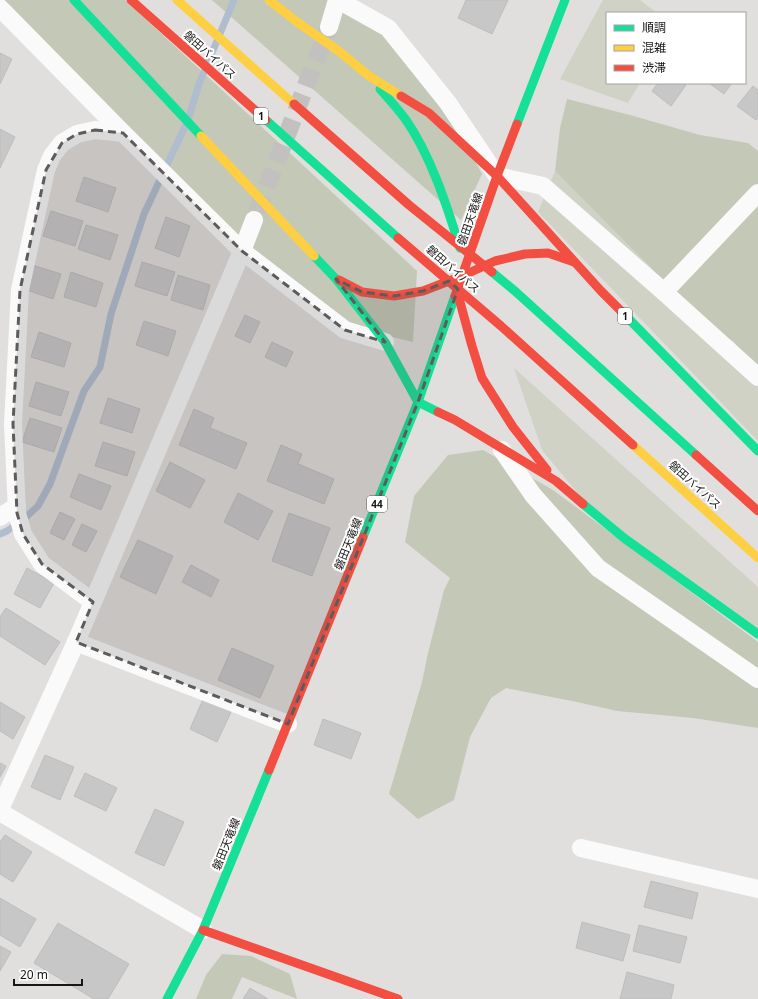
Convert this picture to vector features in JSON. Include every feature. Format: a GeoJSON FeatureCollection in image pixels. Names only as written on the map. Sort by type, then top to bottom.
{"type":"FeatureCollection","features":[{"type":"Feature","properties":{"kind":"main road"},"geometry":{"type":"LineString","coordinates":[[74,0],[336,279],[385,342],[418,402],[455,420],[556,481],[624,538],[758,634]]}},
{"type":"Feature","properties":{"kind":"main road","name":"磐田バイパス"},"geometry":{"type":"LineString","coordinates":[[131,0],[391,232],[501,326],[758,558]]}},
{"type":"Feature","properties":{"kind":"main road","name":"磐田バイパス"},"geometry":{"type":"LineString","coordinates":[[177,0],[409,205],[516,292],[758,511]]}},
{"type":"Feature","properties":{"kind":"main road","name":"1"},"geometry":{"type":"LineString","coordinates":[[269,0],[297,22],[340,52],[369,76],[429,113],[497,176],[601,291],[758,451]]}},
{"type":"Feature","properties":{"kind":"main road","name":"磐田天竜線"},"geometry":{"type":"LineString","coordinates":[[167,999],[203,930],[418,402],[497,176],[565,0]]}},
{"type":"Feature","properties":{"kind":"main road"},"geometry":{"type":"LineString","coordinates":[[369,76],[408,124],[440,187],[460,250],[462,276]]}},
{"type":"Feature","properties":{"kind":"main road"},"geometry":{"type":"LineString","coordinates":[[336,279],[362,292],[394,296],[423,291],[462,276],[494,261],[524,254],[548,253],[575,262]]}},
{"type":"Feature","properties":{"kind":"main road"},"geometry":{"type":"LineString","coordinates":[[457,291],[482,378],[514,427],[556,481]]}},
{"type":"Feature","properties":{"kind":"main road"},"geometry":{"type":"LineString","coordinates":[[203,930],[398,999]]}},
{"type":"Feature","properties":{"kind":"street"},"geometry":{"type":"LineString","coordinates":[[329,27],[338,0],[388,28],[448,103],[497,176],[543,186],[664,292],[758,378]]}},
{"type":"Feature","properties":{"kind":"street"},"geometry":{"type":"LineString","coordinates":[[0,8],[242,251],[345,330],[385,342]]}},
{"type":"Feature","properties":{"kind":"street"},"geometry":{"type":"LineString","coordinates":[[93,602],[42,564],[23,534],[17,509],[6,421],[20,290],[46,170],[52,156],[62,143],[77,134],[95,130],[123,133]]}},
{"type":"Feature","properties":{"kind":"street"},"geometry":{"type":"LineString","coordinates":[[664,292],[758,193]]}},
{"type":"Feature","properties":{"kind":"street"},"geometry":{"type":"LineString","coordinates":[[0,809],[76,642],[254,220]]}},
{"type":"Feature","properties":{"kind":"street"},"geometry":{"type":"LineString","coordinates":[[500,447],[533,495],[598,568],[758,679]]}},
{"type":"Feature","properties":{"kind":"street"},"geometry":{"type":"LineString","coordinates":[[0,517],[17,509]]}},
{"type":"Feature","properties":{"kind":"street"},"geometry":{"type":"LineString","coordinates":[[76,642],[288,724]]}},
{"type":"Feature","properties":{"kind":"street"},"geometry":{"type":"LineString","coordinates":[[0,812],[203,930]]}},
{"type":"Feature","properties":{"kind":"street"},"geometry":{"type":"LineString","coordinates":[[580,848],[758,889]]}},
{"type":"Feature","properties":{"kind":"highlighted area"},"geometry":{"type":"Polygon","coordinates":[[[95,130],[123,133],[242,251],[345,330],[385,342],[336,279],[362,292],[394,296],[423,291],[449,281],[458,289],[418,402],[288,724],[76,642],[93,602],[42,564],[23,534],[17,513],[13,424],[20,290],[46,170],[62,143],[77,134],[95,130]]]}},
{"type":"Feature","properties":{"kind":"shaded area"},"geometry":{"type":"Polygon","coordinates":[[[603,0],[640,0],[656,12],[606,12],[606,84],[639,84],[628,103],[560,79],[603,0]]]}},
{"type":"Feature","properties":{"kind":"shaded area"},"geometry":{"type":"Polygon","coordinates":[[[555,171],[758,377],[758,441],[538,212],[555,171]]]}},
{"type":"Feature","properties":{"kind":"shaded area"},"geometry":{"type":"Polygon","coordinates":[[[514,368],[758,587],[758,633],[593,512],[542,450],[514,368]]]}},
{"type":"Feature","properties":{"kind":"green space"},"geometry":{"type":"Polygon","coordinates":[[[0,0],[125,0],[417,271],[413,342],[337,324],[276,277],[0,0]]]}},
{"type":"Feature","properties":{"kind":"green space"},"geometry":{"type":"Polygon","coordinates":[[[212,0],[338,0],[388,28],[436,88],[482,174],[461,220],[212,0]]]}},
{"type":"Feature","properties":{"kind":"green space"},"geometry":{"type":"Polygon","coordinates":[[[567,99],[700,135],[748,143],[758,151],[758,371],[756,375],[734,342],[699,323],[652,269],[555,171],[560,128],[567,99]]]}},
{"type":"Feature","properties":{"kind":"green space"},"geometry":{"type":"Polygon","coordinates":[[[483,450],[553,490],[758,642],[758,728],[693,718],[617,711],[506,688],[491,698],[470,737],[454,800],[418,819],[389,794],[422,682],[444,590],[450,578],[405,542],[414,496],[448,455],[483,450]]]}},
{"type":"Feature","properties":{"kind":"green space"},"geometry":{"type":"Polygon","coordinates":[[[222,954],[251,956],[290,974],[297,999],[242,977],[232,999],[196,999],[206,975],[222,954]]]}},
{"type":"Feature","properties":{"kind":"building"},"geometry":{"type":"Polygon","coordinates":[[[466,0],[508,0],[492,34],[458,18],[466,0]]]}},
{"type":"Feature","properties":{"kind":"building"},"geometry":{"type":"Polygon","coordinates":[[[0,53],[12,59],[0,84],[0,53]]]}},
{"type":"Feature","properties":{"kind":"building"},"geometry":{"type":"Polygon","coordinates":[[[657,84],[686,85],[671,106],[652,91],[657,84]]]}},
{"type":"Feature","properties":{"kind":"building"},"geometry":{"type":"Polygon","coordinates":[[[710,84],[731,84],[724,94],[710,84]]]}},
{"type":"Feature","properties":{"kind":"building"},"geometry":{"type":"Polygon","coordinates":[[[753,86],[758,90],[758,118],[756,120],[737,106],[753,86]]]}},
{"type":"Feature","properties":{"kind":"building"},"geometry":{"type":"Polygon","coordinates":[[[0,129],[15,137],[0,168],[0,129]]]}},
{"type":"Feature","properties":{"kind":"building"},"geometry":{"type":"Polygon","coordinates":[[[84,177],[116,188],[108,212],[76,201],[84,177]]]}},
{"type":"Feature","properties":{"kind":"building"},"geometry":{"type":"Polygon","coordinates":[[[51,211],[83,221],[75,246],[43,236],[51,211]]]}},
{"type":"Feature","properties":{"kind":"building"},"geometry":{"type":"Polygon","coordinates":[[[166,217],[190,226],[179,257],[155,248],[166,217]]]}},
{"type":"Feature","properties":{"kind":"building"},"geometry":{"type":"Polygon","coordinates":[[[86,225],[118,235],[110,260],[78,249],[86,225]]]}},
{"type":"Feature","properties":{"kind":"building"},"geometry":{"type":"Polygon","coordinates":[[[142,262],[175,272],[167,296],[135,286],[142,262]]]}},
{"type":"Feature","properties":{"kind":"building"},"geometry":{"type":"Polygon","coordinates":[[[29,264],[61,274],[53,299],[21,288],[29,264]]]}},
{"type":"Feature","properties":{"kind":"building"},"geometry":{"type":"Polygon","coordinates":[[[71,272],[103,283],[96,307],[64,297],[71,272]]]}},
{"type":"Feature","properties":{"kind":"building"},"geometry":{"type":"Polygon","coordinates":[[[178,275],[210,285],[203,310],[171,300],[178,275]]]}},
{"type":"Feature","properties":{"kind":"building"},"geometry":{"type":"Polygon","coordinates":[[[245,315],[260,322],[250,343],[235,336],[245,315]]]}},
{"type":"Feature","properties":{"kind":"building"},"geometry":{"type":"Polygon","coordinates":[[[144,321],[176,331],[168,356],[136,345],[144,321]]]}},
{"type":"Feature","properties":{"kind":"building"},"geometry":{"type":"Polygon","coordinates":[[[39,332],[71,343],[64,367],[31,357],[39,332]]]}},
{"type":"Feature","properties":{"kind":"building"},"geometry":{"type":"Polygon","coordinates":[[[272,342],[293,352],[286,367],[265,357],[272,342]]]}},
{"type":"Feature","properties":{"kind":"building"},"geometry":{"type":"Polygon","coordinates":[[[36,382],[69,392],[61,416],[29,406],[36,382]]]}},
{"type":"Feature","properties":{"kind":"building"},"geometry":{"type":"Polygon","coordinates":[[[108,398],[140,409],[132,433],[100,423],[108,398]]]}},
{"type":"Feature","properties":{"kind":"building"},"geometry":{"type":"Polygon","coordinates":[[[194,409],[214,418],[210,428],[247,443],[236,469],[179,445],[194,409]]]}},
{"type":"Feature","properties":{"kind":"building"},"geometry":{"type":"Polygon","coordinates":[[[30,418],[62,428],[54,452],[22,442],[30,418]]]}},
{"type":"Feature","properties":{"kind":"building"},"geometry":{"type":"Polygon","coordinates":[[[103,442],[135,452],[127,476],[95,466],[103,442]]]}},
{"type":"Feature","properties":{"kind":"building"},"geometry":{"type":"Polygon","coordinates":[[[281,445],[302,454],[298,464],[334,479],[324,504],[267,481],[281,445]]]}},
{"type":"Feature","properties":{"kind":"building"},"geometry":{"type":"Polygon","coordinates":[[[170,462],[205,480],[190,508],[156,491],[170,462]]]}},
{"type":"Feature","properties":{"kind":"building"},"geometry":{"type":"Polygon","coordinates":[[[79,474],[111,486],[101,510],[70,497],[79,474]]]}},
{"type":"Feature","properties":{"kind":"building"},"geometry":{"type":"Polygon","coordinates":[[[238,493],[273,511],[258,540],[224,522],[238,493]]]}},
{"type":"Feature","properties":{"kind":"building"},"geometry":{"type":"Polygon","coordinates":[[[60,512],[75,519],[64,540],[50,533],[60,512]]]}},
{"type":"Feature","properties":{"kind":"building"},"geometry":{"type":"Polygon","coordinates":[[[289,513],[330,528],[312,576],[272,561],[289,513]]]}},
{"type":"Feature","properties":{"kind":"building"},"geometry":{"type":"Polygon","coordinates":[[[82,524],[97,531],[86,552],[72,545],[82,524]]]}},
{"type":"Feature","properties":{"kind":"building"},"geometry":{"type":"Polygon","coordinates":[[[138,540],[173,556],[156,594],[120,577],[138,540]]]}},
{"type":"Feature","properties":{"kind":"building"},"geometry":{"type":"Polygon","coordinates":[[[191,565],[219,580],[211,597],[182,582],[191,565]]]}},
{"type":"Feature","properties":{"kind":"building"},"geometry":{"type":"Polygon","coordinates":[[[27,568],[54,583],[40,608],[14,594],[27,568]]]}},
{"type":"Feature","properties":{"kind":"building"},"geometry":{"type":"Polygon","coordinates":[[[6,608],[60,642],[45,665],[0,636],[0,617],[6,608]]]}},
{"type":"Feature","properties":{"kind":"building"},"geometry":{"type":"Polygon","coordinates":[[[232,648],[274,666],[260,698],[218,680],[232,648]]]}},
{"type":"Feature","properties":{"kind":"building"},"geometry":{"type":"Polygon","coordinates":[[[204,697],[232,710],[217,742],[190,729],[204,697]]]}},
{"type":"Feature","properties":{"kind":"building"},"geometry":{"type":"Polygon","coordinates":[[[0,702],[25,717],[13,739],[0,731],[0,702]]]}},
{"type":"Feature","properties":{"kind":"building"},"geometry":{"type":"Polygon","coordinates":[[[323,719],[361,733],[351,759],[314,745],[323,719]]]}},
{"type":"Feature","properties":{"kind":"building"},"geometry":{"type":"Polygon","coordinates":[[[45,755],[74,767],[60,800],[31,787],[45,755]]]}},
{"type":"Feature","properties":{"kind":"building"},"geometry":{"type":"Polygon","coordinates":[[[0,763],[6,766],[0,777],[0,763]]]}},
{"type":"Feature","properties":{"kind":"building"},"geometry":{"type":"Polygon","coordinates":[[[85,773],[117,788],[106,811],[74,796],[85,773]]]}},
{"type":"Feature","properties":{"kind":"building"},"geometry":{"type":"Polygon","coordinates":[[[155,809],[184,822],[164,866],[135,853],[155,809]]]}},
{"type":"Feature","properties":{"kind":"building"},"geometry":{"type":"Polygon","coordinates":[[[5,835],[32,852],[13,882],[0,874],[0,842],[5,835]]]}},
{"type":"Feature","properties":{"kind":"building"},"geometry":{"type":"Polygon","coordinates":[[[651,881],[698,893],[692,919],[644,907],[651,881]]]}},
{"type":"Feature","properties":{"kind":"building"},"geometry":{"type":"Polygon","coordinates":[[[0,898],[36,919],[20,947],[0,935],[0,898]]]}},
{"type":"Feature","properties":{"kind":"building"},"geometry":{"type":"Polygon","coordinates":[[[582,922],[630,935],[623,961],[576,948],[582,922]]]}},
{"type":"Feature","properties":{"kind":"building"},"geometry":{"type":"Polygon","coordinates":[[[58,923],[129,964],[108,999],[94,999],[34,963],[58,923]]]}},
{"type":"Feature","properties":{"kind":"building"},"geometry":{"type":"Polygon","coordinates":[[[639,925],[687,937],[680,963],[633,951],[639,925]]]}},
{"type":"Feature","properties":{"kind":"building"},"geometry":{"type":"Polygon","coordinates":[[[0,946],[11,952],[0,971],[0,946]]]}},
{"type":"Feature","properties":{"kind":"building"},"geometry":{"type":"Polygon","coordinates":[[[627,972],[674,985],[671,999],[620,999],[627,972]]]}},
{"type":"Feature","properties":{"kind":"building"},"geometry":{"type":"Polygon","coordinates":[[[250,988],[268,999],[243,999],[250,988]]]}},
{"type":"Feature","properties":{"kind":"waterway"},"geometry":{"type":"LineString","coordinates":[[0,534],[7,531],[25,518],[38,506],[50,484],[84,391],[100,367],[111,314],[144,214],[188,120],[199,84],[234,0]]}},
{"type":"Feature","properties":{"kind":"tunnel"},"geometry":{"type":"LineString","coordinates":[[257,212],[328,29]]}},
{"type":"Feature","properties":{"kind":"traffic: fast"},"geometry":{"type":"LineString","coordinates":[[74,0],[201,136]]}},
{"type":"Feature","properties":{"kind":"traffic: fast"},"geometry":{"type":"LineString","coordinates":[[517,124],[565,0]]}},
{"type":"Feature","properties":{"kind":"traffic: fast"},"geometry":{"type":"LineString","coordinates":[[380,89],[406,120],[423,149],[438,182],[460,248]]}},
{"type":"Feature","properties":{"kind":"traffic: fast"},"geometry":{"type":"LineString","coordinates":[[266,120],[398,238]]}},
{"type":"Feature","properties":{"kind":"traffic: fast"},"geometry":{"type":"LineString","coordinates":[[314,256],[336,279],[385,342],[418,402],[438,412]]}},
{"type":"Feature","properties":{"kind":"traffic: fast"},"geometry":{"type":"LineString","coordinates":[[492,272],[696,455]]}},
{"type":"Feature","properties":{"kind":"traffic: fast"},"geometry":{"type":"LineString","coordinates":[[363,537],[418,402],[455,296]]}},
{"type":"Feature","properties":{"kind":"traffic: fast"},"geometry":{"type":"LineString","coordinates":[[622,312],[758,451]]}},
{"type":"Feature","properties":{"kind":"traffic: fast"},"geometry":{"type":"LineString","coordinates":[[583,504],[624,538],[758,634]]}},
{"type":"Feature","properties":{"kind":"traffic: fast"},"geometry":{"type":"LineString","coordinates":[[167,999],[203,930],[269,770]]}},
{"type":"Feature","properties":{"kind":"traffic: slow"},"geometry":{"type":"LineString","coordinates":[[177,0],[294,104]]}},
{"type":"Feature","properties":{"kind":"traffic: slow"},"geometry":{"type":"LineString","coordinates":[[269,0],[297,22],[340,52],[369,76],[401,96]]}},
{"type":"Feature","properties":{"kind":"traffic: slow"},"geometry":{"type":"LineString","coordinates":[[201,136],[314,256]]}},
{"type":"Feature","properties":{"kind":"traffic: slow"},"geometry":{"type":"LineString","coordinates":[[633,445],[758,558]]}},
{"type":"Feature","properties":{"kind":"traffic: jam"},"geometry":{"type":"LineString","coordinates":[[131,0],[266,120]]}},
{"type":"Feature","properties":{"kind":"traffic: jam"},"geometry":{"type":"LineString","coordinates":[[401,96],[429,113],[497,176],[601,291],[622,312]]}},
{"type":"Feature","properties":{"kind":"traffic: jam"},"geometry":{"type":"LineString","coordinates":[[294,104],[409,205],[492,272]]}},
{"type":"Feature","properties":{"kind":"traffic: jam"},"geometry":{"type":"LineString","coordinates":[[455,296],[517,124]]}},
{"type":"Feature","properties":{"kind":"traffic: jam"},"geometry":{"type":"LineString","coordinates":[[398,238],[501,326],[633,445]]}},
{"type":"Feature","properties":{"kind":"traffic: jam"},"geometry":{"type":"LineString","coordinates":[[339,280],[362,292],[394,296],[423,291],[495,261],[525,254],[548,253],[574,262]]}},
{"type":"Feature","properties":{"kind":"traffic: jam"},"geometry":{"type":"LineString","coordinates":[[457,291],[482,378],[513,427],[547,470]]}},
{"type":"Feature","properties":{"kind":"traffic: jam"},"geometry":{"type":"LineString","coordinates":[[438,412],[455,420],[556,481],[583,504]]}},
{"type":"Feature","properties":{"kind":"traffic: jam"},"geometry":{"type":"LineString","coordinates":[[696,455],[758,511]]}},
{"type":"Feature","properties":{"kind":"traffic: jam"},"geometry":{"type":"LineString","coordinates":[[269,770],[363,537]]}},
{"type":"Feature","properties":{"kind":"traffic: jam"},"geometry":{"type":"LineString","coordinates":[[203,930],[398,999]]}}]}
